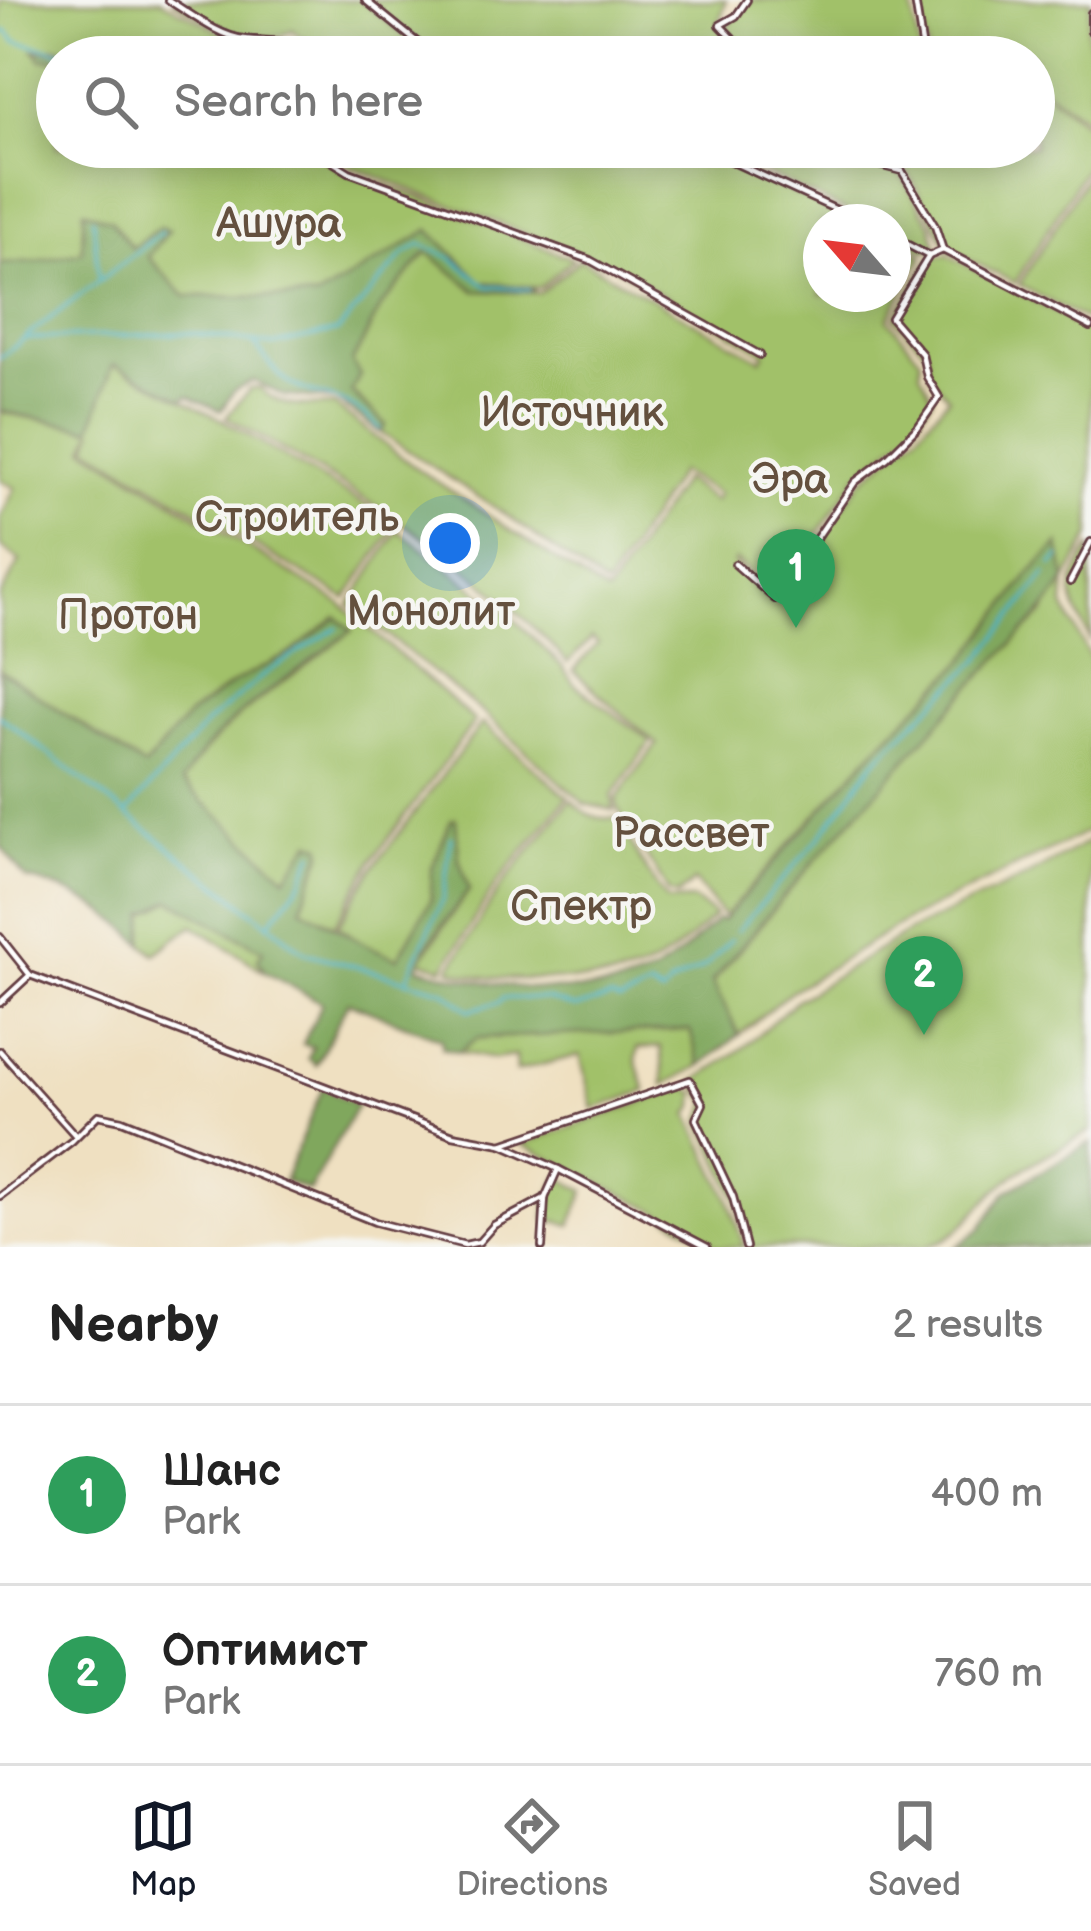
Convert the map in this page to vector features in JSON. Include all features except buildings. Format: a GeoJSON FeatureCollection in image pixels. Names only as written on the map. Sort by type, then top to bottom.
{"type":"FeatureCollection","features":[{"type":"Feature","properties":{"kind":"street"},"geometry":{"type":"LineString","coordinates":[[168,0],[233,36]]}},
{"type":"Feature","properties":{"kind":"street"},"geometry":{"type":"LineString","coordinates":[[365,0],[409,36]]}},
{"type":"Feature","properties":{"kind":"street"},"geometry":{"type":"LineString","coordinates":[[730,36],[720,26],[736,16],[747,0]]}},
{"type":"Feature","properties":{"kind":"street"},"geometry":{"type":"LineString","coordinates":[[915,0],[921,36]]}},
{"type":"Feature","properties":{"kind":"street"},"geometry":{"type":"LineString","coordinates":[[1091,13],[1091,32]]}},
{"type":"Feature","properties":{"kind":"street"},"geometry":{"type":"LineString","coordinates":[[343,168],[579,256],[760,355]]}},
{"type":"Feature","properties":{"kind":"street"},"geometry":{"type":"LineString","coordinates":[[746,168],[824,204]]}},
{"type":"Feature","properties":{"kind":"street"},"geometry":{"type":"LineString","coordinates":[[890,168],[902,171],[943,250],[1091,327]]}},
{"type":"Feature","properties":{"kind":"street"},"geometry":{"type":"LineString","coordinates":[[911,246],[929,256]]}},
{"type":"Feature","properties":{"kind":"street"},"geometry":{"type":"LineString","coordinates":[[735,564],[775,599],[855,482],[902,442],[939,397],[927,377],[922,355],[891,318],[929,256],[943,250]]}},
{"type":"Feature","properties":{"kind":"street"},"geometry":{"type":"LineString","coordinates":[[1070,582],[1091,542]]}},
{"type":"Feature","properties":{"kind":"street"},"geometry":{"type":"LineString","coordinates":[[0,937],[30,975],[453,1136],[502,1144],[707,1247]]}},
{"type":"Feature","properties":{"kind":"street"},"geometry":{"type":"LineString","coordinates":[[0,1003],[30,975]]}},
{"type":"Feature","properties":{"kind":"street"},"geometry":{"type":"LineString","coordinates":[[0,1051],[76,1136]]}},
{"type":"Feature","properties":{"kind":"street"},"geometry":{"type":"LineString","coordinates":[[502,1144],[691,1080],[703,1104],[696,1119],[733,1197],[746,1247]]}},
{"type":"Feature","properties":{"kind":"street"},"geometry":{"type":"LineString","coordinates":[[0,1196],[98,1115],[122,1120],[375,1222],[465,1245],[479,1242],[494,1225],[545,1198]]}},
{"type":"Feature","properties":{"kind":"street"},"geometry":{"type":"LineString","coordinates":[[542,1247],[545,1198],[559,1169]]}},
{"type":"Feature","properties":{"kind":"green space","name":"Ашура"},"geometry":{"type":"Polygon","coordinates":[[[0,0],[160,0],[229,36],[36,36],[36,168],[339,168],[573,259],[540,288],[482,282],[429,230],[317,298],[185,296],[148,257],[168,231],[160,227],[132,248],[84,212],[82,252],[0,264],[0,0]]]}},
{"type":"Feature","properties":{"kind":"green space"},"geometry":{"type":"Polygon","coordinates":[[[172,0],[361,0],[404,36],[300,36],[292,30],[279,36],[246,36],[172,0]]]}},
{"type":"Feature","properties":{"kind":"green space"},"geometry":{"type":"Polygon","coordinates":[[[367,0],[726,0],[718,27],[727,36],[412,36],[367,0]]]}},
{"type":"Feature","properties":{"kind":"green space"},"geometry":{"type":"Polygon","coordinates":[[[751,0],[911,0],[917,36],[733,36],[725,28],[751,0]]]}},
{"type":"Feature","properties":{"kind":"green space"},"geometry":{"type":"Polygon","coordinates":[[[919,0],[1091,0],[1087,31],[1091,122],[1055,97],[1055,36],[925,36],[919,0]]]}},
{"type":"Feature","properties":{"kind":"green space"},"geometry":{"type":"Polygon","coordinates":[[[1055,99],[1091,128],[1091,159],[1015,283],[948,249],[902,168],[1055,168],[1055,99]]]}},
{"type":"Feature","properties":{"kind":"green space"},"geometry":{"type":"Polygon","coordinates":[[[354,168],[739,168],[817,204],[803,204],[803,312],[892,312],[888,319],[921,359],[920,372],[933,398],[912,430],[858,475],[776,594],[735,560],[776,603],[861,481],[917,434],[949,397],[929,375],[928,354],[894,318],[898,312],[911,312],[911,291],[932,257],[946,254],[1091,331],[1091,535],[1066,581],[1064,606],[1091,660],[1091,830],[907,920],[790,992],[739,1035],[712,983],[992,663],[1046,611],[1059,545],[966,659],[869,756],[724,917],[694,881],[678,895],[669,893],[618,809],[616,799],[657,744],[573,671],[598,643],[592,638],[568,663],[451,557],[363,498],[226,417],[250,389],[260,388],[294,405],[334,405],[412,465],[607,594],[683,479],[714,501],[718,494],[679,472],[606,587],[381,433],[385,424],[351,391],[352,362],[382,305],[428,251],[476,291],[540,293],[580,259],[761,359],[765,353],[614,267],[354,168]]]}},
{"type":"Feature","properties":{"kind":"green space"},"geometry":{"type":"Polygon","coordinates":[[[754,168],[899,172],[931,225],[937,248],[924,251],[911,244],[911,204],[831,204],[754,168]]]}},
{"type":"Feature","properties":{"kind":"green space"},"geometry":{"type":"Polygon","coordinates":[[[1091,169],[1091,323],[1019,285],[1091,169]]]}},
{"type":"Feature","properties":{"kind":"green space"},"geometry":{"type":"Polygon","coordinates":[[[84,210],[111,220],[132,248],[160,227],[169,230],[148,257],[185,296],[317,298],[429,230],[482,282],[534,289],[476,291],[427,252],[382,305],[352,362],[360,375],[351,392],[386,425],[381,433],[336,400],[284,396],[254,381],[234,391],[221,411],[188,396],[183,399],[113,364],[91,429],[0,411],[0,264],[82,252],[84,210]]]}},
{"type":"Feature","properties":{"kind":"green space"},"geometry":{"type":"Polygon","coordinates":[[[911,250],[923,256],[911,278],[911,250]]]}},
{"type":"Feature","properties":{"kind":"green space","name":"Протон"},"geometry":{"type":"Polygon","coordinates":[[[113,364],[221,419],[397,524],[346,599],[88,447],[94,430],[85,448],[341,604],[475,721],[373,859],[335,925],[301,908],[323,853],[311,842],[286,878],[181,782],[239,716],[351,631],[337,618],[291,653],[236,681],[189,715],[144,767],[0,670],[0,597],[20,561],[0,546],[0,519],[15,488],[0,480],[0,412],[91,429],[113,364]]]}},
{"type":"Feature","properties":{"kind":"green space","name":"Монолит"},"geometry":{"type":"Polygon","coordinates":[[[398,530],[512,617],[574,684],[651,741],[612,796],[614,810],[585,804],[482,712],[350,605],[398,530]]]}},
{"type":"Feature","properties":{"kind":"green space"},"geometry":{"type":"Polygon","coordinates":[[[1059,544],[1066,581],[1055,596],[838,834],[712,982],[739,1035],[700,1066],[690,1030],[477,1038],[459,1052],[442,1048],[441,1039],[348,1002],[316,1065],[308,1058],[313,1047],[303,1044],[322,1003],[265,972],[258,959],[263,950],[171,900],[145,914],[143,944],[89,903],[26,879],[0,845],[0,670],[144,767],[189,715],[236,681],[291,653],[337,617],[352,630],[237,717],[182,782],[286,877],[311,842],[321,845],[323,852],[301,908],[385,953],[398,958],[431,900],[432,868],[451,820],[456,820],[459,860],[469,890],[428,945],[418,967],[498,984],[558,990],[637,980],[671,961],[718,919],[722,921],[869,756],[966,659],[1030,574],[1059,544]]]}},
{"type":"Feature","properties":{"kind":"green space"},"geometry":{"type":"Polygon","coordinates":[[[1091,546],[1091,642],[1072,594],[1091,546]]]}},
{"type":"Feature","properties":{"kind":"green space"},"geometry":{"type":"Polygon","coordinates":[[[482,723],[568,797],[496,884],[444,968],[420,961],[469,890],[459,860],[455,820],[432,868],[431,900],[398,959],[367,946],[338,926],[372,869],[482,723]]]}},
{"type":"Feature","properties":{"kind":"green space","name":"Спектр"},"geometry":{"type":"Polygon","coordinates":[[[571,800],[591,815],[616,818],[668,901],[693,900],[715,915],[670,954],[633,974],[591,980],[501,978],[450,969],[501,886],[571,800]]]}},
{"type":"Feature","properties":{"kind":"green space"},"geometry":{"type":"Polygon","coordinates":[[[1091,840],[1091,1131],[1012,1177],[957,1231],[935,1243],[922,1247],[750,1247],[736,1197],[701,1121],[708,1103],[694,1082],[744,1047],[797,1000],[909,931],[1024,878],[1091,840]]]}},
{"type":"Feature","properties":{"kind":"green space"},"geometry":{"type":"Polygon","coordinates":[[[171,900],[264,951],[258,959],[265,972],[193,925],[155,954],[143,944],[145,914],[171,900]]]}},
{"type":"Feature","properties":{"kind":"green space"},"geometry":{"type":"Polygon","coordinates":[[[690,1029],[700,1066],[664,1085],[661,1047],[638,1048],[636,1060],[646,1091],[593,1109],[580,1055],[516,1071],[515,1056],[494,1059],[459,1052],[477,1038],[690,1029]]]}},
{"type":"Feature","properties":{"kind":"green space"},"geometry":{"type":"Polygon","coordinates":[[[323,1087],[357,1105],[309,1191],[284,1181],[323,1087]]]}},
{"type":"Feature","properties":{"kind":"green space"},"geometry":{"type":"Polygon","coordinates":[[[687,1087],[696,1094],[689,1114],[728,1197],[744,1247],[718,1247],[659,1212],[521,1144],[687,1087]]]}},
{"type":"Feature","properties":{"kind":"green space"},"geometry":{"type":"Polygon","coordinates":[[[1091,1142],[1091,1247],[956,1247],[980,1229],[1006,1192],[1091,1142]]]}},
{"type":"Feature","properties":{"kind":"green space"},"geometry":{"type":"Polygon","coordinates":[[[559,1177],[585,1191],[571,1225],[546,1219],[547,1202],[559,1177]]]}},
{"type":"Feature","properties":{"kind":"waterway"},"geometry":{"type":"LineString","coordinates":[[0,31],[36,46]]}},
{"type":"Feature","properties":{"kind":"waterway"},"geometry":{"type":"LineString","coordinates":[[93,218],[99,281]]}},
{"type":"Feature","properties":{"kind":"waterway"},"geometry":{"type":"LineString","coordinates":[[26,337],[162,232]]}},
{"type":"Feature","properties":{"kind":"waterway"},"geometry":{"type":"LineString","coordinates":[[0,358],[24,339],[191,333],[273,345],[338,331],[404,254],[421,244],[453,259],[487,286],[529,290]]}},
{"type":"Feature","properties":{"kind":"waterway"},"geometry":{"type":"LineString","coordinates":[[253,342],[287,382],[348,405],[380,429]]}},
{"type":"Feature","properties":{"kind":"waterway"},"geometry":{"type":"LineString","coordinates":[[1052,566],[1060,557]]}},
{"type":"Feature","properties":{"kind":"waterway"},"geometry":{"type":"LineString","coordinates":[[737,931],[820,837],[875,761],[981,658],[1046,574]]}},
{"type":"Feature","properties":{"kind":"waterway"},"geometry":{"type":"LineString","coordinates":[[126,814],[209,721],[266,673],[338,627]]}},
{"type":"Feature","properties":{"kind":"waterway"},"geometry":{"type":"LineString","coordinates":[[0,716],[306,953],[443,990],[469,1010],[502,998],[547,999],[576,1008],[611,998],[620,1002],[650,988],[662,995],[671,984],[706,966],[731,939]]}},
{"type":"Feature","properties":{"kind":"waterway"},"geometry":{"type":"LineString","coordinates":[[406,981],[443,899],[451,837]]}},
{"type":"Feature","properties":{"kind":"waterway"},"geometry":{"type":"LineString","coordinates":[[270,922],[302,881],[314,853]]}},
{"type":"Feature","properties":{"kind":"place","name":"Шанс"},"geometry":{"type":"Point","coordinates":[796,628]}},
{"type":"Feature","properties":{"kind":"place","name":"Оптимист"},"geometry":{"type":"Point","coordinates":[924,1035]}},
{"type":"Feature","properties":{"kind":"park label","name":"Источник"},"geometry":{"type":"Point","coordinates":[572,411]}},
{"type":"Feature","properties":{"kind":"park label","name":"Эра"},"geometry":{"type":"Point","coordinates":[790,478]}},
{"type":"Feature","properties":{"kind":"park label","name":"Строитель"},"geometry":{"type":"Point","coordinates":[297,516]}},
{"type":"Feature","properties":{"kind":"park label","name":"Рассвет"},"geometry":{"type":"Point","coordinates":[691,832]}}]}
